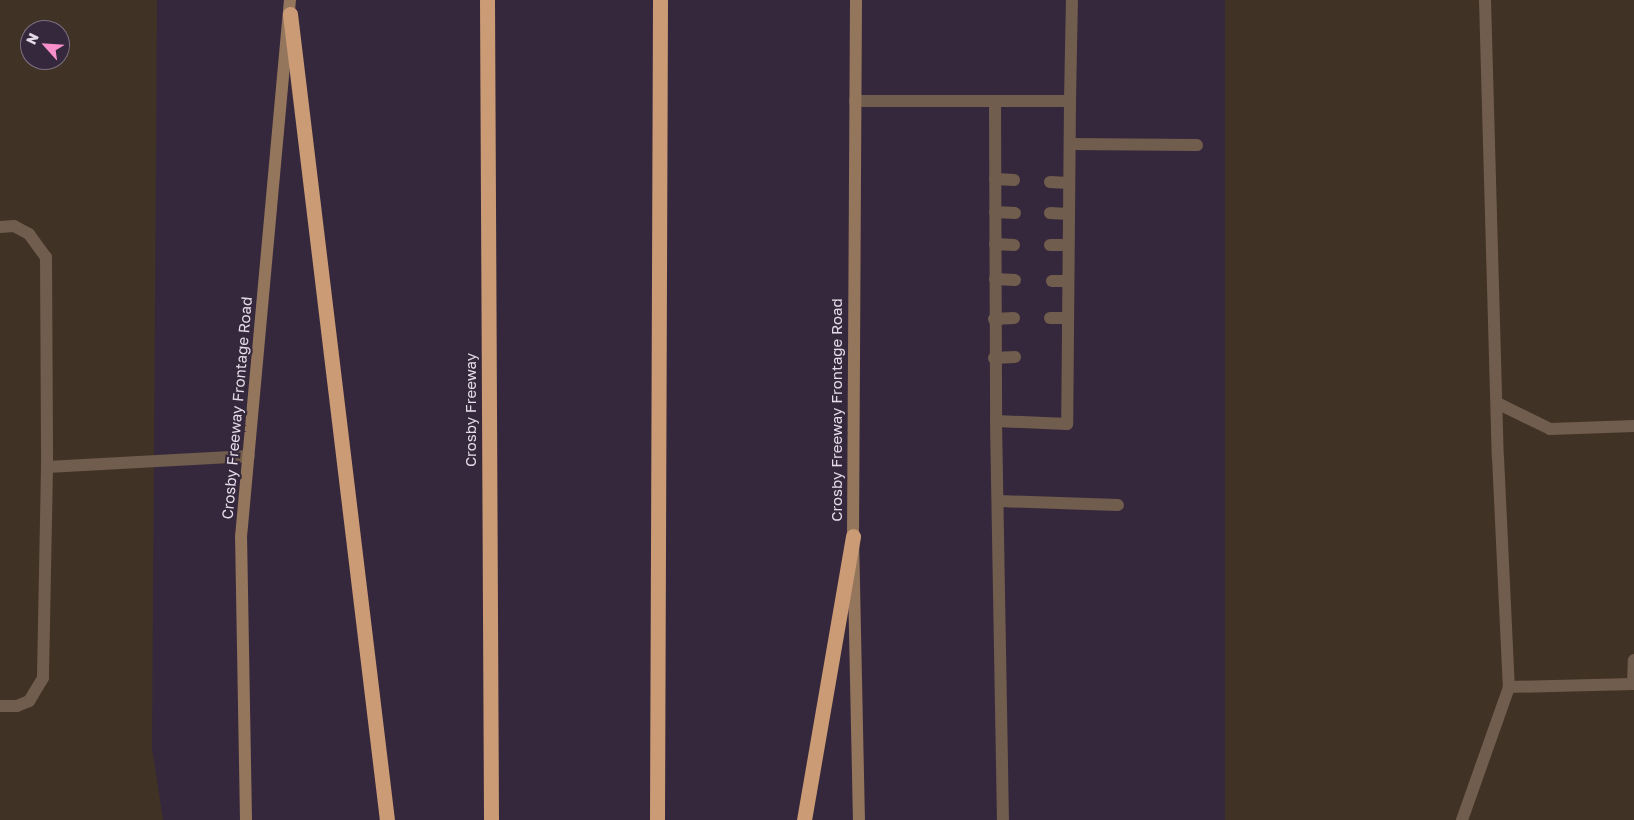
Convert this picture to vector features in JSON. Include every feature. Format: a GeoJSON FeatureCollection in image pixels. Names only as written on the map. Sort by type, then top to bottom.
{"type":"FeatureCollection","features":[{"type":"Feature","properties":{"kind":"highway","name":"Crosby Freeway"},"geometry":{"type":"LineString","coordinates":[[487,0],[491,820]]}},
{"type":"Feature","properties":{"kind":"highway"},"geometry":{"type":"LineString","coordinates":[[657,820],[660,0]]}},
{"type":"Feature","properties":{"kind":"highway"},"geometry":{"type":"LineString","coordinates":[[290,7],[387,820]]}},
{"type":"Feature","properties":{"kind":"highway"},"geometry":{"type":"LineString","coordinates":[[804,820],[853,536]]}},
{"type":"Feature","properties":{"kind":"main road","name":"Crosby Freeway Frontage Road"},"geometry":{"type":"LineString","coordinates":[[856,0],[853,536],[859,820]]}},
{"type":"Feature","properties":{"kind":"main road","name":"Crosby Freeway Frontage Road"},"geometry":{"type":"LineString","coordinates":[[246,820],[241,537],[290,7]]}},
{"type":"Feature","properties":{"kind":"lane"},"geometry":{"type":"LineString","coordinates":[[996,421],[1067,424],[1066,354],[1072,0]]}},
{"type":"Feature","properties":{"kind":"lane"},"geometry":{"type":"LineString","coordinates":[[1462,820],[1509,687],[1497,403],[1485,0]]}},
{"type":"Feature","properties":{"kind":"lane"},"geometry":{"type":"LineString","coordinates":[[855,101],[1070,101]]}},
{"type":"Feature","properties":{"kind":"lane"},"geometry":{"type":"LineString","coordinates":[[995,101],[994,358],[1003,820]]}},
{"type":"Feature","properties":{"kind":"lane"},"geometry":{"type":"LineString","coordinates":[[1070,144],[1197,145]]}},
{"type":"Feature","properties":{"kind":"lane"},"geometry":{"type":"LineString","coordinates":[[995,179],[1014,180]]}},
{"type":"Feature","properties":{"kind":"lane"},"geometry":{"type":"LineString","coordinates":[[1050,182],[1069,183]]}},
{"type":"Feature","properties":{"kind":"lane"},"geometry":{"type":"LineString","coordinates":[[995,212],[1015,213]]}},
{"type":"Feature","properties":{"kind":"lane"},"geometry":{"type":"LineString","coordinates":[[1050,213],[1068,214]]}},
{"type":"Feature","properties":{"kind":"lane"},"geometry":{"type":"LineString","coordinates":[[0,226],[14,226],[28,234],[46,256],[47,467],[43,678],[29,701],[17,706],[0,706]]}},
{"type":"Feature","properties":{"kind":"lane"},"geometry":{"type":"LineString","coordinates":[[995,244],[1014,246]]}},
{"type":"Feature","properties":{"kind":"lane"},"geometry":{"type":"LineString","coordinates":[[1050,245],[1068,245]]}},
{"type":"Feature","properties":{"kind":"lane"},"geometry":{"type":"LineString","coordinates":[[994,279],[1015,280]]}},
{"type":"Feature","properties":{"kind":"lane"},"geometry":{"type":"LineString","coordinates":[[1052,281],[1067,281]]}},
{"type":"Feature","properties":{"kind":"lane"},"geometry":{"type":"LineString","coordinates":[[994,318],[1014,318]]}},
{"type":"Feature","properties":{"kind":"lane"},"geometry":{"type":"LineString","coordinates":[[1050,318],[1067,318]]}},
{"type":"Feature","properties":{"kind":"lane"},"geometry":{"type":"LineString","coordinates":[[1053,356],[1066,354]]}},
{"type":"Feature","properties":{"kind":"lane"},"geometry":{"type":"LineString","coordinates":[[994,358],[1015,357]]}},
{"type":"Feature","properties":{"kind":"lane"},"geometry":{"type":"LineString","coordinates":[[1497,403],[1550,429],[1634,426]]}},
{"type":"Feature","properties":{"kind":"lane"},"geometry":{"type":"LineString","coordinates":[[47,467],[248,456]]}},
{"type":"Feature","properties":{"kind":"lane"},"geometry":{"type":"LineString","coordinates":[[998,501],[1118,505]]}},
{"type":"Feature","properties":{"kind":"lane"},"geometry":{"type":"LineString","coordinates":[[1509,687],[1633,684],[1634,660]]}},
{"type":"Feature","properties":{"kind":"shaded area"},"geometry":{"type":"Polygon","coordinates":[[[0,0],[157,0],[152,748],[163,820],[0,820],[0,0]]]}},
{"type":"Feature","properties":{"kind":"shaded area"},"geometry":{"type":"Polygon","coordinates":[[[1225,0],[1634,0],[1634,820],[1225,820],[1225,0]]]}}]}
